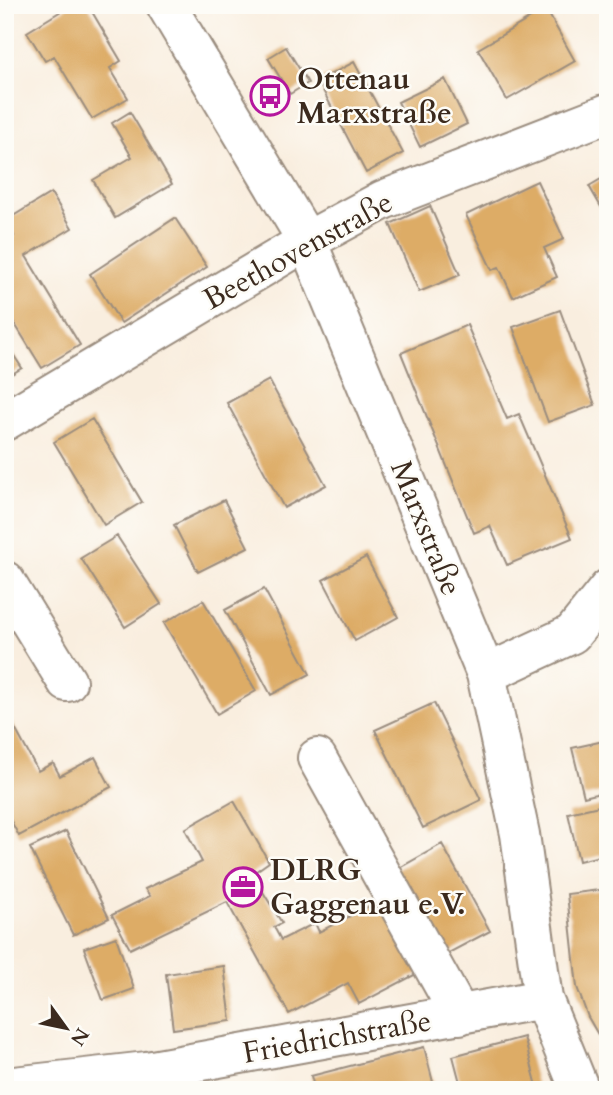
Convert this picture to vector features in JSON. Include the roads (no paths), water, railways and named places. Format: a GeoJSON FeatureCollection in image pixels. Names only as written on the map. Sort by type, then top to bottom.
{"type":"FeatureCollection","features":[{"type":"Feature","properties":{"kind":"street","name":"Marxstraße"},"geometry":{"type":"LineString","coordinates":[[166,5],[307,241],[486,674],[520,834],[543,999],[580,1090]]}},
{"type":"Feature","properties":{"kind":"street","name":"Beethovenstraße"},"geometry":{"type":"LineString","coordinates":[[5,421],[307,241],[383,200],[608,113]]}},
{"type":"Feature","properties":{"kind":"street"},"geometry":{"type":"LineString","coordinates":[[5,581],[67,682]]}},
{"type":"Feature","properties":{"kind":"street"},"geometry":{"type":"LineString","coordinates":[[486,674],[572,634],[608,589]]}},
{"type":"Feature","properties":{"kind":"street"},"geometry":{"type":"LineString","coordinates":[[317,758],[460,1015]]}},
{"type":"Feature","properties":{"kind":"street","name":"Friedrichstraße"},"geometry":{"type":"LineString","coordinates":[[5,1087],[147,1071],[543,999]]}},
{"type":"Feature","properties":{"kind":"place","name":"Ottenau Marxstraße"},"geometry":{"type":"Point","coordinates":[270,96]}},
{"type":"Feature","properties":{"kind":"place","name":"DLRG Gaggenau e.V."},"geometry":{"type":"Point","coordinates":[243,887]}}]}
